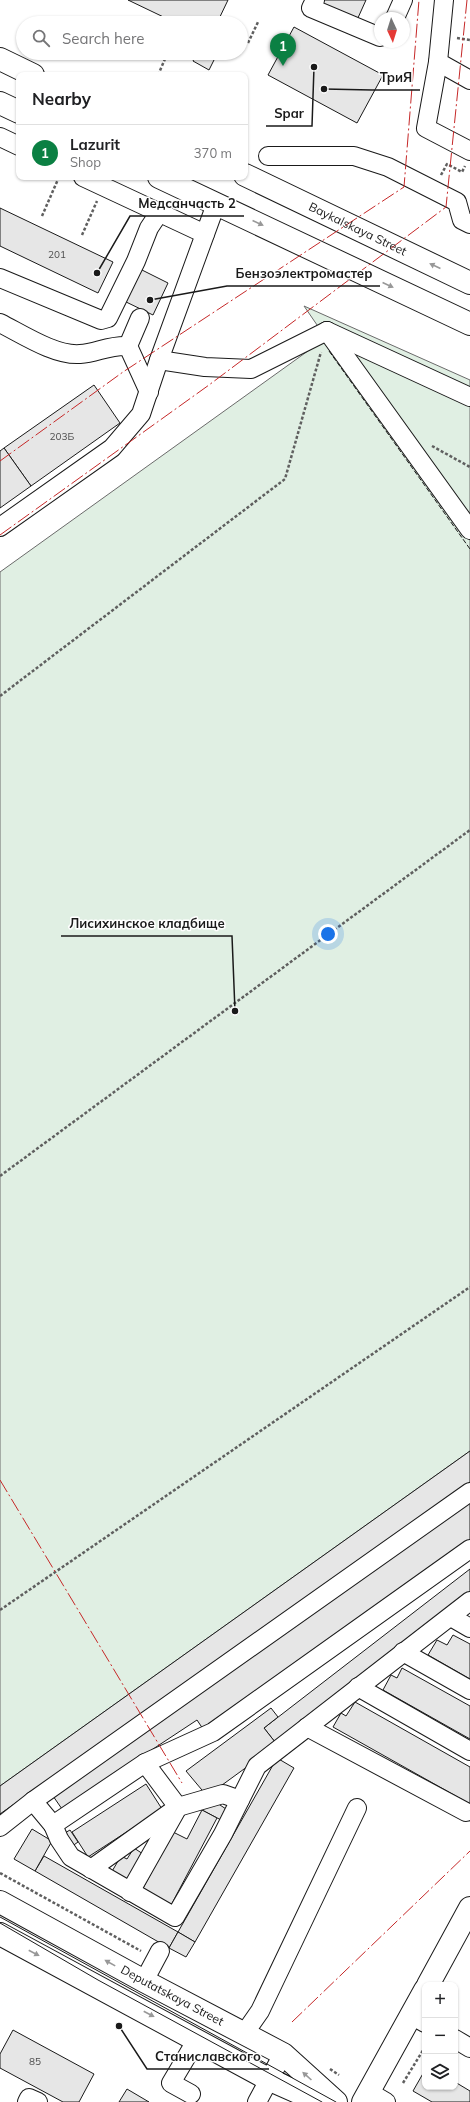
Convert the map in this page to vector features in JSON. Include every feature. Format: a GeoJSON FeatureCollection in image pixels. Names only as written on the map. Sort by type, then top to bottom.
{"type":"FeatureCollection","features":[{"type":"Feature","properties":{"kind":"main road"},"geometry":{"type":"LineString","coordinates":[[0,59],[27,72]]}},
{"type":"Feature","properties":{"kind":"main road"},"geometry":{"type":"LineString","coordinates":[[0,103],[16,111]]}},
{"type":"Feature","properties":{"kind":"main road","name":"Baykalskaya Street"},"geometry":{"type":"LineString","coordinates":[[248,176],[470,283]]}},
{"type":"Feature","properties":{"kind":"main road"},"geometry":{"type":"LineString","coordinates":[[165,180],[470,324]]}},
{"type":"Feature","properties":{"kind":"main road","name":"Deputatskaya Street"},"geometry":{"type":"LineString","coordinates":[[0,1902],[144,1981],[283,2054],[336,2102]]}},
{"type":"Feature","properties":{"kind":"main road"},"geometry":{"type":"LineString","coordinates":[[430,1982],[470,1908]]}},
{"type":"Feature","properties":{"kind":"main road"},"geometry":{"type":"LineString","coordinates":[[0,1934],[196,2040],[262,2095],[320,2102]]}},
{"type":"Feature","properties":{"kind":"main road"},"geometry":{"type":"LineString","coordinates":[[373,2099],[418,2019],[422,2002]]}},
{"type":"Feature","properties":{"kind":"street"},"geometry":{"type":"LineString","coordinates":[[315,0],[311,8],[374,34]]}},
{"type":"Feature","properties":{"kind":"street"},"geometry":{"type":"LineString","coordinates":[[398,12],[403,0]]}},
{"type":"Feature","properties":{"kind":"street"},"geometry":{"type":"LineString","coordinates":[[444,0],[438,62],[426,128],[469,156]]}},
{"type":"Feature","properties":{"kind":"street"},"geometry":{"type":"LineString","coordinates":[[438,62],[470,80]]}},
{"type":"Feature","properties":{"kind":"street"},"geometry":{"type":"LineString","coordinates":[[0,137],[16,145]]}},
{"type":"Feature","properties":{"kind":"street"},"geometry":{"type":"LineString","coordinates":[[268,156],[354,156],[388,167],[457,202],[462,220],[470,224]]}},
{"type":"Feature","properties":{"kind":"street"},"geometry":{"type":"LineString","coordinates":[[89,180],[205,234]]}},
{"type":"Feature","properties":{"kind":"street"},"geometry":{"type":"LineString","coordinates":[[0,528],[112,448],[141,414],[159,360],[216,204]]}},
{"type":"Feature","properties":{"kind":"street"},"geometry":{"type":"LineString","coordinates":[[0,278],[101,320],[108,318],[136,261],[149,228],[159,213]]}},
{"type":"Feature","properties":{"kind":"street"},"geometry":{"type":"LineString","coordinates":[[140,318],[128,346],[149,392]]}},
{"type":"Feature","properties":{"kind":"street"},"geometry":{"type":"LineString","coordinates":[[0,323],[63,354],[80,354],[114,345],[128,346]]}},
{"type":"Feature","properties":{"kind":"street"},"geometry":{"type":"LineString","coordinates":[[159,360],[205,367],[251,369],[327,331]]}},
{"type":"Feature","properties":{"kind":"street"},"geometry":{"type":"LineString","coordinates":[[327,331],[470,397]]}},
{"type":"Feature","properties":{"kind":"street"},"geometry":{"type":"LineString","coordinates":[[327,331],[470,530]]}},
{"type":"Feature","properties":{"kind":"street"},"geometry":{"type":"LineString","coordinates":[[0,1827],[33,1801],[470,1492]]}},
{"type":"Feature","properties":{"kind":"street"},"geometry":{"type":"LineString","coordinates":[[53,1825],[145,1763],[212,1732],[470,1549]]}},
{"type":"Feature","properties":{"kind":"street"},"geometry":{"type":"LineString","coordinates":[[33,1801],[53,1825],[59,1839],[71,1857],[175,1917],[240,1800],[257,1766],[470,1601]]}},
{"type":"Feature","properties":{"kind":"street"},"geometry":{"type":"LineString","coordinates":[[451,1617],[470,1628]]}},
{"type":"Feature","properties":{"kind":"street"},"geometry":{"type":"LineString","coordinates":[[403,1652],[470,1690]]}},
{"type":"Feature","properties":{"kind":"street"},"geometry":{"type":"LineString","coordinates":[[358,1687],[470,1751]]}},
{"type":"Feature","properties":{"kind":"street"},"geometry":{"type":"LineString","coordinates":[[307,1727],[466,1812]]}},
{"type":"Feature","properties":{"kind":"street"},"geometry":{"type":"LineString","coordinates":[[145,1763],[178,1807]]}},
{"type":"Feature","properties":{"kind":"street"},"geometry":{"type":"LineString","coordinates":[[91,1869],[178,1807],[223,1794],[240,1800]]}},
{"type":"Feature","properties":{"kind":"street"},"geometry":{"type":"LineString","coordinates":[[130,1892],[178,1807]]}},
{"type":"Feature","properties":{"kind":"street"},"geometry":{"type":"LineString","coordinates":[[244,2034],[260,2011],[357,1808]]}},
{"type":"Feature","properties":{"kind":"street"},"geometry":{"type":"LineString","coordinates":[[144,1981],[160,1951]]}},
{"type":"Feature","properties":{"kind":"street"},"geometry":{"type":"LineString","coordinates":[[191,2094],[171,2083],[196,2040]]}},
{"type":"Feature","properties":{"kind":"street"},"geometry":{"type":"LineString","coordinates":[[458,2041],[470,2048]]}},
{"type":"Feature","properties":{"kind":"street"},"geometry":{"type":"LineString","coordinates":[[262,2095],[283,2054]]}},
{"type":"Feature","properties":{"kind":"street"},"geometry":{"type":"LineString","coordinates":[[27,2102],[29,2098],[38,2102]]}},
{"type":"Feature","properties":{"kind":"path"},"geometry":{"type":"LineString","coordinates":[[248,43],[258,22]]}},
{"type":"Feature","properties":{"kind":"path"},"geometry":{"type":"LineString","coordinates":[[159,72],[165,60]]}},
{"type":"Feature","properties":{"kind":"path"},"geometry":{"type":"LineString","coordinates":[[433,190],[447,164],[462,172],[469,156]]}},
{"type":"Feature","properties":{"kind":"path"},"geometry":{"type":"LineString","coordinates":[[42,216],[59,180]]}},
{"type":"Feature","properties":{"kind":"path"},"geometry":{"type":"LineString","coordinates":[[82,235],[104,187]]}},
{"type":"Feature","properties":{"kind":"path"},"geometry":{"type":"LineString","coordinates":[[0,696],[284,479],[327,331]]}},
{"type":"Feature","properties":{"kind":"path"},"geometry":{"type":"LineString","coordinates":[[0,1176],[470,830]]}},
{"type":"Feature","properties":{"kind":"path"},"geometry":{"type":"LineString","coordinates":[[0,1610],[470,1287]]}},
{"type":"Feature","properties":{"kind":"path"},"geometry":{"type":"LineString","coordinates":[[403,2083],[422,2052]]}},
{"type":"Feature","properties":{"kind":"green space"},"geometry":{"type":"Polygon","coordinates":[[[304,306],[470,380],[470,1451],[0,1786],[0,572],[326,338],[304,306]]]}},
{"type":"Feature","properties":{"kind":"building"},"geometry":{"type":"Polygon","coordinates":[[[128,0],[228,0],[220,16],[161,16],[128,0]]]}},
{"type":"Feature","properties":{"kind":"building"},"geometry":{"type":"Polygon","coordinates":[[[322,0],[366,0],[357,20],[320,4],[322,0]]]}},
{"type":"Feature","properties":{"kind":"building"},"geometry":{"type":"Polygon","coordinates":[[[294,27],[383,75],[357,123],[268,75],[294,27]]]}},
{"type":"Feature","properties":{"kind":"building"},"geometry":{"type":"Polygon","coordinates":[[[194,60],[214,60],[209,70],[194,60]]]}},
{"type":"Feature","properties":{"kind":"building"},"geometry":{"type":"Polygon","coordinates":[[[0,208],[113,262],[98,293],[0,246],[0,208]]]}},
{"type":"Feature","properties":{"kind":"building"},"geometry":{"type":"Polygon","coordinates":[[[138,268],[168,283],[153,315],[122,300],[138,268]]]}},
{"type":"Feature","properties":{"kind":"building"},"geometry":{"type":"Polygon","coordinates":[[[94,385],[120,423],[31,486],[4,448],[94,385]]]}},
{"type":"Feature","properties":{"kind":"building"},"geometry":{"type":"Polygon","coordinates":[[[4,448],[31,486],[0,508],[0,451],[4,448]]]}},
{"type":"Feature","properties":{"kind":"building"},"geometry":{"type":"Polygon","coordinates":[[[470,1451],[470,1482],[0,1814],[0,1786],[470,1451]]]}},
{"type":"Feature","properties":{"kind":"building"},"geometry":{"type":"Polygon","coordinates":[[[470,1502],[470,1540],[203,1729],[197,1720],[62,1809],[53,1796],[470,1502]]]}},
{"type":"Feature","properties":{"kind":"building"},"geometry":{"type":"Polygon","coordinates":[[[470,1569],[470,1592],[275,1742],[264,1728],[470,1569]]]}},
{"type":"Feature","properties":{"kind":"building"},"geometry":{"type":"Polygon","coordinates":[[[453,1635],[470,1644],[470,1679],[428,1655],[437,1640],[447,1645],[453,1635]]]}},
{"type":"Feature","properties":{"kind":"building"},"geometry":{"type":"Polygon","coordinates":[[[402,1668],[470,1706],[470,1739],[383,1690],[391,1675],[397,1678],[402,1668]]]}},
{"type":"Feature","properties":{"kind":"building"},"geometry":{"type":"Polygon","coordinates":[[[355,1702],[470,1767],[470,1804],[333,1727],[341,1713],[346,1716],[355,1702]]]}},
{"type":"Feature","properties":{"kind":"building"},"geometry":{"type":"Polygon","coordinates":[[[271,1708],[278,1717],[264,1728],[275,1742],[264,1749],[266,1753],[207,1796],[186,1771],[271,1708]]]}},
{"type":"Feature","properties":{"kind":"building"},"geometry":{"type":"Polygon","coordinates":[[[277,1758],[294,1768],[195,1942],[178,1932],[277,1758]]]}},
{"type":"Feature","properties":{"kind":"building"},"geometry":{"type":"Polygon","coordinates":[[[146,1784],[162,1809],[88,1857],[72,1832],[146,1784]]]}},
{"type":"Feature","properties":{"kind":"building"},"geometry":{"type":"Polygon","coordinates":[[[214,1801],[229,1811],[223,1821],[202,1810],[214,1801]]]}},
{"type":"Feature","properties":{"kind":"building"},"geometry":{"type":"Polygon","coordinates":[[[202,1810],[217,1818],[169,1909],[140,1894],[173,1832],[187,1839],[202,1810]]]}},
{"type":"Feature","properties":{"kind":"building"},"geometry":{"type":"Polygon","coordinates":[[[32,1829],[52,1841],[35,1871],[14,1859],[32,1829]]]}},
{"type":"Feature","properties":{"kind":"building"},"geometry":{"type":"Polygon","coordinates":[[[70,1830],[78,1842],[71,1847],[63,1834],[70,1830]]]}},
{"type":"Feature","properties":{"kind":"building"},"geometry":{"type":"Polygon","coordinates":[[[134,1848],[143,1854],[126,1882],[111,1873],[121,1856],[127,1859],[134,1848]]]}},
{"type":"Feature","properties":{"kind":"building"},"geometry":{"type":"Polygon","coordinates":[[[44,1856],[178,1932],[169,1948],[35,1871],[44,1856]]]}},
{"type":"Feature","properties":{"kind":"building"},"geometry":{"type":"Polygon","coordinates":[[[178,1932],[195,1942],[186,1957],[169,1948],[178,1932]]]}},
{"type":"Feature","properties":{"kind":"building"},"geometry":{"type":"Polygon","coordinates":[[[13,2030],[94,2074],[79,2102],[63,2102],[0,2068],[0,2054],[13,2030]]]}},
{"type":"Feature","properties":{"kind":"building"},"geometry":{"type":"Polygon","coordinates":[[[422,2075],[422,2090],[458,2090],[458,2084],[470,2091],[470,2102],[432,2102],[413,2091],[422,2075]]]}},
{"type":"Feature","properties":{"kind":"building"},"geometry":{"type":"Polygon","coordinates":[[[127,2089],[149,2102],[119,2102],[127,2089]]]}},
{"type":"Feature","properties":{"kind":"tram line"},"geometry":{"type":"LineString","coordinates":[[0,1917],[336,2102]]}},
{"type":"Feature","properties":{"kind":"tram line"},"geometry":{"type":"LineString","coordinates":[[0,1923],[98,1980],[322,2102]]}},
{"type":"Feature","properties":{"kind":"fence"},"geometry":{"type":"LineString","coordinates":[[329,351],[470,549]]}},
{"type":"Feature","properties":{"kind":"power"},"geometry":{"type":"LineString","coordinates":[[0,461],[123,372],[404,187],[419,0]]}},
{"type":"Feature","properties":{"kind":"power"},"geometry":{"type":"LineString","coordinates":[[0,535],[209,385],[446,207],[467,0]]}},
{"type":"Feature","properties":{"kind":"power"},"geometry":{"type":"LineString","coordinates":[[0,1480],[182,1783]]}},
{"type":"Feature","properties":{"kind":"power"},"geometry":{"type":"LineString","coordinates":[[292,2022],[470,1851]]}},
{"type":"Feature","properties":{"kind":"place","name":"Lazurit"},"geometry":{"type":"Point","coordinates":[283,66]}},
{"type":"Feature","properties":{"kind":"place","name":"Spar"},"geometry":{"type":"Point","coordinates":[314,67]}},
{"type":"Feature","properties":{"kind":"place","name":"ТриЯ"},"geometry":{"type":"Point","coordinates":[324,89]}},
{"type":"Feature","properties":{"kind":"place","name":"Медсанчасть 2"},"geometry":{"type":"Point","coordinates":[97,273]}},
{"type":"Feature","properties":{"kind":"place","name":"Бензоэлектромастер"},"geometry":{"type":"Point","coordinates":[150,300]}},
{"type":"Feature","properties":{"kind":"place","name":"Лисихинское кладбище"},"geometry":{"type":"Point","coordinates":[235,1011]}},
{"type":"Feature","properties":{"kind":"place","name":"Станиславского"},"geometry":{"type":"Point","coordinates":[119,2026]}}]}
